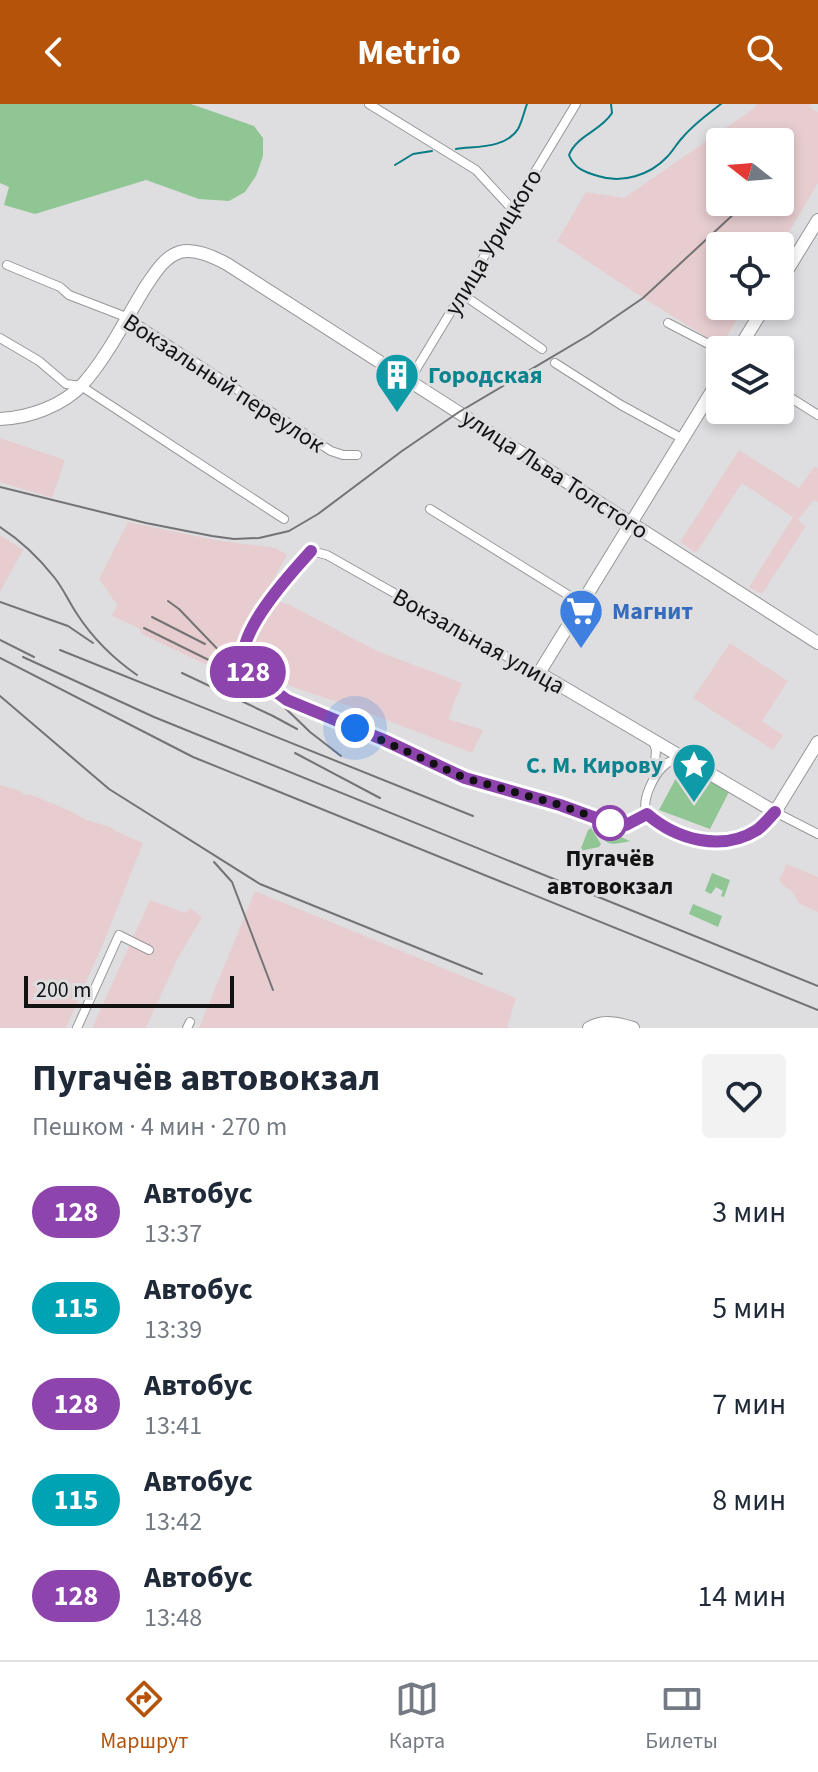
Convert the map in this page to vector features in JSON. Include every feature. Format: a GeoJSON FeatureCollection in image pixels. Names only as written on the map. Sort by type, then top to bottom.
{"type":"FeatureCollection","features":[{"type":"Feature","properties":{"kind":"street"},"geometry":{"type":"LineString","coordinates":[[369,104],[476,170],[513,210]]}},
{"type":"Feature","properties":{"kind":"street","name":"улица Урицкого"},"geometry":{"type":"LineString","coordinates":[[409,381],[576,104]]}},
{"type":"Feature","properties":{"kind":"street"},"geometry":{"type":"LineString","coordinates":[[794,259],[818,220]]}},
{"type":"Feature","properties":{"kind":"street","name":"улица Льва Толстого"},"geometry":{"type":"LineString","coordinates":[[0,419],[20,417],[54,406],[81,386],[163,263],[181,252],[192,251],[227,264],[818,643]]}},
{"type":"Feature","properties":{"kind":"street","name":"Вокзальный переулок"},"geometry":{"type":"LineString","coordinates":[[7,265],[60,287],[69,295],[126,317],[331,451],[357,455]]}},
{"type":"Feature","properties":{"kind":"street"},"geometry":{"type":"LineString","coordinates":[[462,294],[542,349]]}},
{"type":"Feature","properties":{"kind":"street"},"geometry":{"type":"LineString","coordinates":[[668,323],[706,343]]}},
{"type":"Feature","properties":{"kind":"street"},"geometry":{"type":"LineString","coordinates":[[0,338],[39,361],[66,384],[81,386],[284,519]]}},
{"type":"Feature","properties":{"kind":"street"},"geometry":{"type":"LineString","coordinates":[[555,363],[621,405],[683,439]]}},
{"type":"Feature","properties":{"kind":"street"},"geometry":{"type":"LineString","coordinates":[[794,400],[818,415]]}},
{"type":"Feature","properties":{"kind":"street"},"geometry":{"type":"LineString","coordinates":[[539,673],[706,401]]}},
{"type":"Feature","properties":{"kind":"street"},"geometry":{"type":"LineString","coordinates":[[430,509],[581,603]]}},
{"type":"Feature","properties":{"kind":"street","name":"Вокзальная улица"},"geometry":{"type":"LineString","coordinates":[[243,664],[246,641],[267,602],[311,551],[327,555],[818,834]]}},
{"type":"Feature","properties":{"kind":"street"},"geometry":{"type":"LineString","coordinates":[[233,679],[238,676],[243,664]]}},
{"type":"Feature","properties":{"kind":"street"},"geometry":{"type":"LineString","coordinates":[[243,664],[253,676],[287,700],[465,778],[560,805],[615,825],[626,825],[647,814]]}},
{"type":"Feature","properties":{"kind":"street"},"geometry":{"type":"LineString","coordinates":[[649,738],[656,750],[654,778],[645,806],[647,814],[659,825],[704,842],[724,842],[760,828],[775,812],[818,742]]}},
{"type":"Feature","properties":{"kind":"street"},"geometry":{"type":"LineString","coordinates":[[654,778],[665,765],[683,758]]}},
{"type":"Feature","properties":{"kind":"street"},"geometry":{"type":"LineString","coordinates":[[77,1028],[119,935],[149,950]]}},
{"type":"Feature","properties":{"kind":"street"},"geometry":{"type":"LineString","coordinates":[[592,1026],[614,1023],[633,1028]]}},
{"type":"Feature","properties":{"kind":"shaded area"},"geometry":{"type":"Polygon","coordinates":[[[757,104],[811,104],[810,108],[818,112],[818,183],[789,232],[706,232],[706,320],[737,320],[727,336],[706,337],[557,241],[586,192],[624,198],[706,141],[706,216],[794,216],[794,128],[725,128],[757,104]]]}},
{"type":"Feature","properties":{"kind":"shaded area"},"geometry":{"type":"Polygon","coordinates":[[[0,438],[65,460],[52,498],[0,482],[0,438]]]}},
{"type":"Feature","properties":{"kind":"shaded area"},"geometry":{"type":"Polygon","coordinates":[[[739,450],[799,488],[815,466],[818,468],[818,502],[814,500],[798,520],[806,526],[762,594],[749,587],[793,517],[742,483],[696,553],[680,542],[739,450]]]}},
{"type":"Feature","properties":{"kind":"shaded area"},"geometry":{"type":"Polygon","coordinates":[[[128,522],[215,540],[276,548],[287,555],[222,672],[142,634],[139,628],[112,616],[117,605],[99,579],[128,522]]]}},
{"type":"Feature","properties":{"kind":"shaded area"},"geometry":{"type":"Polygon","coordinates":[[[0,535],[23,550],[0,592],[0,535]]]}},
{"type":"Feature","properties":{"kind":"shaded area"},"geometry":{"type":"Polygon","coordinates":[[[275,601],[290,605],[377,651],[462,683],[448,719],[483,730],[472,753],[262,673],[251,651],[275,601]]]}},
{"type":"Feature","properties":{"kind":"shaded area"},"geometry":{"type":"Polygon","coordinates":[[[730,643],[788,681],[762,721],[783,735],[773,750],[693,698],[730,643]]]}},
{"type":"Feature","properties":{"kind":"shaded area"},"geometry":{"type":"Polygon","coordinates":[[[0,785],[32,795],[143,843],[66,1028],[0,1028],[0,785]]]}},
{"type":"Feature","properties":{"kind":"shaded area"},"geometry":{"type":"Polygon","coordinates":[[[787,864],[818,877],[818,912],[800,904],[791,890],[779,880],[787,864]]]}},
{"type":"Feature","properties":{"kind":"shaded area"},"geometry":{"type":"Polygon","coordinates":[[[255,891],[516,998],[507,1028],[199,1028],[255,891]]]}},
{"type":"Feature","properties":{"kind":"shaded area"},"geometry":{"type":"Polygon","coordinates":[[[150,900],[185,913],[190,908],[202,917],[177,960],[146,1028],[92,1028],[150,900]]]}},
{"type":"Feature","properties":{"kind":"green space"},"geometry":{"type":"Polygon","coordinates":[[[0,104],[191,104],[254,126],[263,138],[263,156],[256,176],[245,192],[229,201],[199,199],[146,180],[35,214],[4,205],[9,187],[0,183],[0,104]]]}},
{"type":"Feature","properties":{"kind":"green space"},"geometry":{"type":"Polygon","coordinates":[[[683,765],[730,790],[710,829],[659,810],[683,765]]]}},
{"type":"Feature","properties":{"kind":"green space"},"geometry":{"type":"Polygon","coordinates":[[[594,827],[598,827],[630,841],[609,843],[594,827]]]}},
{"type":"Feature","properties":{"kind":"green space"},"geometry":{"type":"Polygon","coordinates":[[[591,828],[601,844],[580,851],[588,830],[591,828]]]}},
{"type":"Feature","properties":{"kind":"green space"},"geometry":{"type":"Polygon","coordinates":[[[600,851],[609,854],[617,867],[582,854],[600,851]]]}},
{"type":"Feature","properties":{"kind":"green space"},"geometry":{"type":"Polygon","coordinates":[[[712,873],[730,880],[724,897],[721,896],[723,891],[716,887],[711,894],[705,891],[712,873]]]}},
{"type":"Feature","properties":{"kind":"green space"},"geometry":{"type":"Polygon","coordinates":[[[693,904],[722,916],[718,927],[689,914],[693,904]]]}},
{"type":"Feature","properties":{"kind":"waterway"},"geometry":{"type":"LineString","coordinates":[[456,149],[506,140],[518,129],[527,104]]}},
{"type":"Feature","properties":{"kind":"waterway"},"geometry":{"type":"LineString","coordinates":[[611,104],[612,113],[569,155],[584,171],[617,179],[652,169],[692,128],[721,104]]}},
{"type":"Feature","properties":{"kind":"waterway"},"geometry":{"type":"LineString","coordinates":[[395,165],[413,154],[432,151]]}},
{"type":"Feature","properties":{"kind":"railway"},"geometry":{"type":"LineString","coordinates":[[0,487],[212,536],[259,538],[289,531],[318,514],[459,412],[589,335],[643,298],[732,216]]}},
{"type":"Feature","properties":{"kind":"railway"},"geometry":{"type":"LineString","coordinates":[[0,527],[42,563],[89,631],[137,675]]}},
{"type":"Feature","properties":{"kind":"railway"},"geometry":{"type":"LineString","coordinates":[[168,601],[228,660],[341,756]]}},
{"type":"Feature","properties":{"kind":"railway"},"geometry":{"type":"LineString","coordinates":[[0,602],[68,626],[93,643]]}},
{"type":"Feature","properties":{"kind":"railway"},"geometry":{"type":"LineString","coordinates":[[152,617],[205,644]]}},
{"type":"Feature","properties":{"kind":"railway"},"geometry":{"type":"LineString","coordinates":[[144,628],[229,670]]}},
{"type":"Feature","properties":{"kind":"railway"},"geometry":{"type":"LineString","coordinates":[[0,640],[34,657]]}},
{"type":"Feature","properties":{"kind":"railway"},"geometry":{"type":"LineString","coordinates":[[60,650],[473,816]]}},
{"type":"Feature","properties":{"kind":"railway"},"geometry":{"type":"LineString","coordinates":[[23,657],[154,717],[818,986]]}},
{"type":"Feature","properties":{"kind":"railway"},"geometry":{"type":"LineString","coordinates":[[0,658],[193,757],[818,1010]]}},
{"type":"Feature","properties":{"kind":"railway"},"geometry":{"type":"LineString","coordinates":[[182,673],[297,729]]}},
{"type":"Feature","properties":{"kind":"railway"},"geometry":{"type":"LineString","coordinates":[[0,696],[109,789],[260,884],[482,974]]}},
{"type":"Feature","properties":{"kind":"railway"},"geometry":{"type":"LineString","coordinates":[[295,753],[380,798]]}},
{"type":"Feature","properties":{"kind":"railway"},"geometry":{"type":"LineString","coordinates":[[214,862],[232,882],[273,990]]}},
{"type":"Feature","properties":{"kind":"bus line","name":"128"},"geometry":{"type":"LineString","coordinates":[[311,551],[267,602],[243,649],[246,670],[287,700],[465,778],[560,805],[615,825],[626,825],[647,814],[670,830],[704,842],[724,842],[760,828],[775,812]]}},
{"type":"Feature","properties":{"kind":"place","name":"Городская"},"geometry":{"type":"Point","coordinates":[397,414]}},
{"type":"Feature","properties":{"kind":"place","name":"Магнит"},"geometry":{"type":"Point","coordinates":[581,650]}},
{"type":"Feature","properties":{"kind":"place","name":"С. М. Кирову"},"geometry":{"type":"Point","coordinates":[694,804]}},
{"type":"Feature","properties":{"kind":"place","name":"Пугачёв автовокзал"},"geometry":{"type":"Point","coordinates":[610,823]}},
{"type":"Feature","properties":{"kind":"route"},"geometry":{"type":"LineString","coordinates":[[355,728],[465,778],[560,805],[615,825],[610,823]]}}]}
